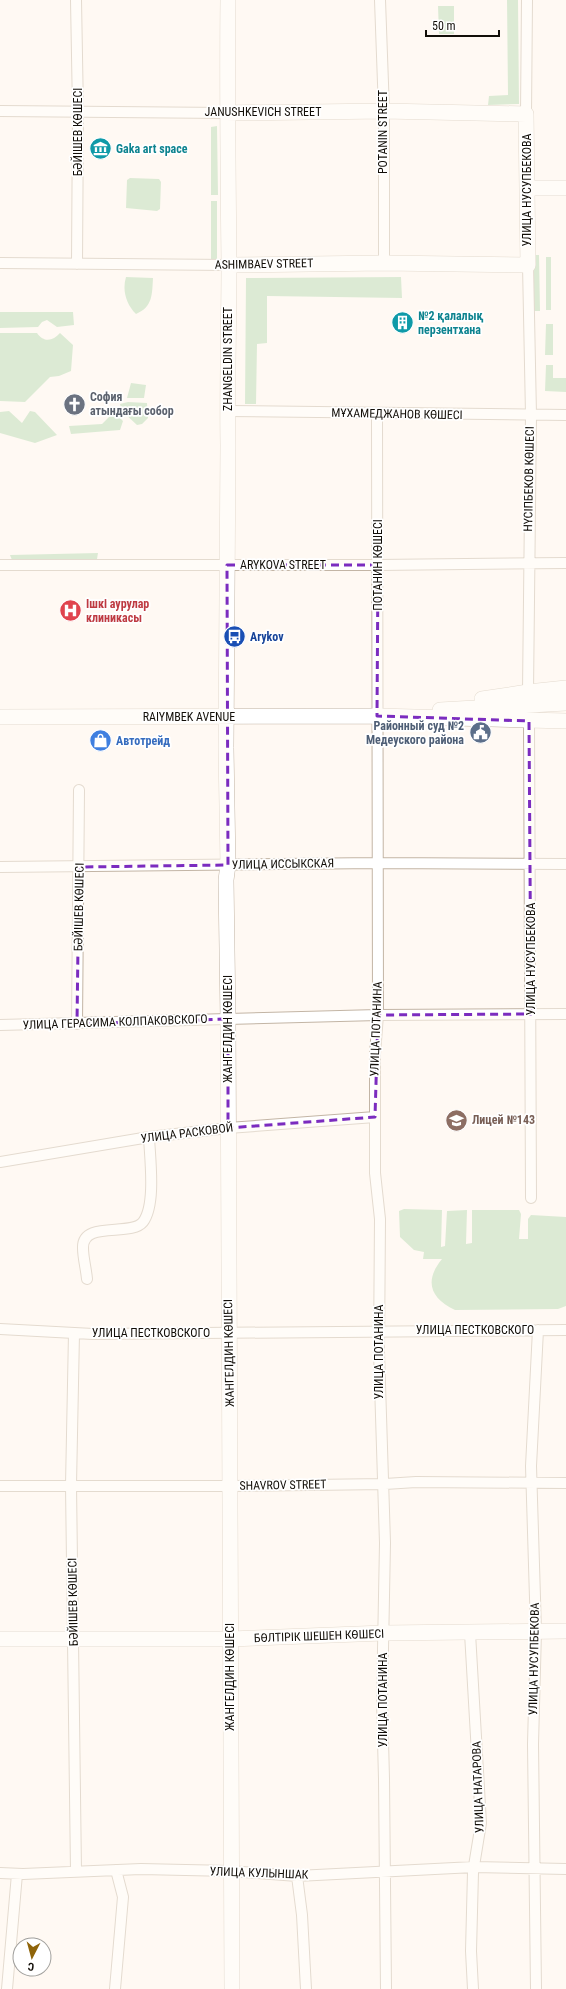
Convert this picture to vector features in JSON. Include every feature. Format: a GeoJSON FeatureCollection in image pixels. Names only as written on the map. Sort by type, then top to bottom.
{"type":"FeatureCollection","features":[{"type":"Feature","properties":{"kind":"main road","name":"ZHANGELDIN STREET"},"geometry":{"type":"LineString","coordinates":[[227,718],[227,411],[229,265],[226,113],[228,0]]}},
{"type":"Feature","properties":{"kind":"main road","name":"JANUSHKEVICH STREET"},"geometry":{"type":"LineString","coordinates":[[226,113],[384,111],[526,114]]}},
{"type":"Feature","properties":{"kind":"main road","name":"УЛИЦА НУСУПБЕКОВА"},"geometry":{"type":"LineString","coordinates":[[526,114],[528,266]]}},
{"type":"Feature","properties":{"kind":"main road"},"geometry":{"type":"LineString","coordinates":[[528,188],[566,188]]}},
{"type":"Feature","properties":{"kind":"main road","name":"ASHIMBAEV STREET"},"geometry":{"type":"LineString","coordinates":[[229,265],[384,263],[528,266]]}},
{"type":"Feature","properties":{"kind":"main road","name":"RAIYMBEK AVENUE"},"geometry":{"type":"LineString","coordinates":[[377,716],[418,711],[528,692],[566,688]]}},
{"type":"Feature","properties":{"kind":"main road","name":"RAIYMBEK AVENUE"},"geometry":{"type":"LineString","coordinates":[[418,711],[566,703]]}},
{"type":"Feature","properties":{"kind":"main road","name":"RAIYMBEK AVENUE"},"geometry":{"type":"LineString","coordinates":[[0,717],[227,718],[377,716],[566,721]]}},
{"type":"Feature","properties":{"kind":"main road","name":"ЖАНГЕЛДИН КӨШЕСІ"},"geometry":{"type":"LineString","coordinates":[[227,718],[228,865],[226,880],[230,1486],[230,1871],[232,1989]]}},
{"type":"Feature","properties":{"kind":"main road","name":"БӨЛТІРІК ШЕШЕН КӨШЕСІ"},"geometry":{"type":"LineString","coordinates":[[0,1639],[230,1639],[384,1634],[566,1631]]}},
{"type":"Feature","properties":{"kind":"street","name":"БӘЙІШЕВ КӨШЕСІ"},"geometry":{"type":"LineString","coordinates":[[76,0],[78,110],[77,264]]}},
{"type":"Feature","properties":{"kind":"street","name":"POTANIN STREET"},"geometry":{"type":"LineString","coordinates":[[380,0],[384,111],[384,263]]}},
{"type":"Feature","properties":{"kind":"street"},"geometry":{"type":"LineString","coordinates":[[526,114],[527,0]]}},
{"type":"Feature","properties":{"kind":"street","name":"JANUSHKEVICH STREET"},"geometry":{"type":"LineString","coordinates":[[0,111],[78,110],[226,113]]}},
{"type":"Feature","properties":{"kind":"street","name":"ASHIMBAEV STREET"},"geometry":{"type":"LineString","coordinates":[[0,263],[229,265]]}},
{"type":"Feature","properties":{"kind":"street","name":"НҮСІПБЕКОВ КӨШЕСІ"},"geometry":{"type":"LineString","coordinates":[[528,266],[531,415],[528,563],[528,692]]}},
{"type":"Feature","properties":{"kind":"street","name":"МҰХАМЕДЖАНОВ КӨШЕСІ"},"geometry":{"type":"LineString","coordinates":[[227,411],[377,414],[566,415]]}},
{"type":"Feature","properties":{"kind":"street","name":"ПОТАНИН КӨШЕСІ"},"geometry":{"type":"LineString","coordinates":[[377,414],[377,716]]}},
{"type":"Feature","properties":{"kind":"street","name":"ARYKOVA STREET"},"geometry":{"type":"LineString","coordinates":[[0,565],[378,565],[566,563]]}},
{"type":"Feature","properties":{"kind":"street","name":"УЛИЦА ПОТАНИНА"},"geometry":{"type":"LineString","coordinates":[[377,716],[378,1015],[375,1054],[375,1173],[380,1219],[379,1330],[382,1484],[385,1543],[382,1702],[386,1989]]}},
{"type":"Feature","properties":{"kind":"street","name":"УЛИЦА НУСУПБЕКОВА"},"geometry":{"type":"LineString","coordinates":[[529,721],[531,864],[531,1198]]}},
{"type":"Feature","properties":{"kind":"street","name":"БӘЙІШЕВ КӨШЕСІ"},"geometry":{"type":"LineString","coordinates":[[77,1024],[79,867],[78,790]]}},
{"type":"Feature","properties":{"kind":"street","name":"УЛИЦА ИССЫКСКАЯ"},"geometry":{"type":"LineString","coordinates":[[0,867],[566,864]]}},
{"type":"Feature","properties":{"kind":"street","name":"УЛИЦА ГЕРАСИМА КОЛПАКОВСКОГО"},"geometry":{"type":"LineString","coordinates":[[0,1025],[378,1015],[566,1014]]}},
{"type":"Feature","properties":{"kind":"street","name":"УЛИЦА РАСКОВОЙ"},"geometry":{"type":"LineString","coordinates":[[0,1162],[149,1137],[228,1128],[375,1118]]}},
{"type":"Feature","properties":{"kind":"street"},"geometry":{"type":"LineString","coordinates":[[87,1278],[82,1247],[86,1239],[95,1231],[133,1228],[142,1224],[147,1214],[151,1184],[149,1137]]}},
{"type":"Feature","properties":{"kind":"street","name":"УЛИЦА ПЕСТКОВСКОГО"},"geometry":{"type":"LineString","coordinates":[[0,1329],[74,1333],[566,1330]]}},
{"type":"Feature","properties":{"kind":"street","name":"УЛИЦА НУСУПБЕКОВА"},"geometry":{"type":"LineString","coordinates":[[536,1989],[533,1744],[536,1631],[531,1483],[538,1330]]}},
{"type":"Feature","properties":{"kind":"street","name":"БӘЙІШЕВ КӨШЕСІ"},"geometry":{"type":"LineString","coordinates":[[74,1333],[72,1485],[76,1872]]}},
{"type":"Feature","properties":{"kind":"street","name":"SHAVROV STREET"},"geometry":{"type":"LineString","coordinates":[[0,1486],[230,1486],[382,1484],[416,1482],[566,1483]]}},
{"type":"Feature","properties":{"kind":"street","name":"УЛИЦА НАТАРОВА"},"geometry":{"type":"LineString","coordinates":[[470,1633],[481,1823],[474,1867],[472,1951],[473,1989]]}},
{"type":"Feature","properties":{"kind":"street","name":"УЛИЦА КУЛЫНШАК"},"geometry":{"type":"LineString","coordinates":[[0,1873],[17,1874],[116,1870],[230,1871],[297,1876],[474,1867],[566,1868]]}},
{"type":"Feature","properties":{"kind":"street"},"geometry":{"type":"LineString","coordinates":[[115,1989],[123,1897],[116,1870]]}},
{"type":"Feature","properties":{"kind":"street"},"geometry":{"type":"LineString","coordinates":[[8,1989],[17,1874]]}},
{"type":"Feature","properties":{"kind":"street"},"geometry":{"type":"LineString","coordinates":[[297,1876],[302,1915],[306,1989]]}},
{"type":"Feature","properties":{"kind":"highlighted area"},"geometry":{"type":"Polygon","coordinates":[[[227,565],[378,565],[377,716],[529,721],[531,1014],[378,1015],[375,1117],[228,1128],[228,1019],[77,1024],[79,867],[228,865],[227,565]]]}},
{"type":"Feature","properties":{"kind":"green space"},"geometry":{"type":"Polygon","coordinates":[[[507,0],[518,0],[519,104],[488,105],[489,96],[508,95],[507,0]]]}},
{"type":"Feature","properties":{"kind":"green space"},"geometry":{"type":"Polygon","coordinates":[[[438,6],[454,6],[454,34],[439,34],[438,6]]]}},
{"type":"Feature","properties":{"kind":"green space"},"geometry":{"type":"Polygon","coordinates":[[[217,126],[218,195],[211,195],[211,127],[217,126]]]}},
{"type":"Feature","properties":{"kind":"green space"},"geometry":{"type":"Polygon","coordinates":[[[130,178],[159,179],[161,182],[160,209],[157,211],[126,208],[127,180],[130,178]]]}},
{"type":"Feature","properties":{"kind":"green space"},"geometry":{"type":"Polygon","coordinates":[[[211,201],[217,201],[217,261],[211,261],[211,201]]]}},
{"type":"Feature","properties":{"kind":"green space"},"geometry":{"type":"Polygon","coordinates":[[[531,255],[539,255],[540,311],[532,311],[531,255]]]}},
{"type":"Feature","properties":{"kind":"green space"},"geometry":{"type":"Polygon","coordinates":[[[546,257],[551,257],[551,310],[546,310],[546,257]]]}},
{"type":"Feature","properties":{"kind":"green space"},"geometry":{"type":"Polygon","coordinates":[[[126,277],[153,278],[152,295],[149,304],[146,308],[136,314],[127,301],[124,287],[126,277]]]}},
{"type":"Feature","properties":{"kind":"green space"},"geometry":{"type":"Polygon","coordinates":[[[401,277],[402,298],[267,296],[267,343],[257,344],[256,404],[245,404],[246,278],[401,277]]]}},
{"type":"Feature","properties":{"kind":"green space"},"geometry":{"type":"Polygon","coordinates":[[[0,312],[73,312],[74,325],[57,327],[47,320],[42,322],[38,327],[0,328],[0,312]]]}},
{"type":"Feature","properties":{"kind":"green space"},"geometry":{"type":"Polygon","coordinates":[[[546,324],[553,324],[553,355],[545,355],[546,324]]]}},
{"type":"Feature","properties":{"kind":"green space"},"geometry":{"type":"Polygon","coordinates":[[[0,333],[37,333],[48,340],[54,338],[60,333],[73,345],[71,371],[59,376],[50,377],[25,402],[0,401],[0,333]]]}},
{"type":"Feature","properties":{"kind":"green space"},"geometry":{"type":"Polygon","coordinates":[[[546,365],[553,365],[553,378],[566,378],[566,392],[545,391],[546,365]]]}},
{"type":"Feature","properties":{"kind":"green space"},"geometry":{"type":"Polygon","coordinates":[[[131,383],[146,385],[144,398],[127,398],[131,383]]]}},
{"type":"Feature","properties":{"kind":"green space"},"geometry":{"type":"Polygon","coordinates":[[[128,402],[147,403],[148,418],[142,424],[137,425],[122,411],[120,404],[128,402]]]}},
{"type":"Feature","properties":{"kind":"green space"},"geometry":{"type":"Polygon","coordinates":[[[9,411],[22,423],[30,411],[35,412],[57,435],[35,443],[0,433],[0,412],[9,411]]]}},
{"type":"Feature","properties":{"kind":"green space"},"geometry":{"type":"Polygon","coordinates":[[[111,415],[120,418],[123,421],[120,430],[71,434],[69,426],[102,424],[111,415]]]}},
{"type":"Feature","properties":{"kind":"green space"},"geometry":{"type":"Polygon","coordinates":[[[98,553],[97,559],[12,560],[10,555],[98,553]]]}},
{"type":"Feature","properties":{"kind":"green space"},"geometry":{"type":"Polygon","coordinates":[[[404,1209],[442,1210],[441,1247],[445,1246],[447,1211],[467,1210],[466,1244],[472,1243],[472,1210],[519,1210],[521,1214],[519,1239],[528,1239],[528,1219],[531,1215],[566,1217],[566,1306],[558,1309],[455,1310],[440,1300],[432,1288],[433,1275],[436,1267],[442,1259],[423,1259],[424,1252],[414,1250],[400,1237],[399,1211],[404,1209]]]}},
{"type":"Feature","properties":{"kind":"place","name":"Gaka art space"},"geometry":{"type":"Point","coordinates":[101,149]}},
{"type":"Feature","properties":{"kind":"place","name":"№2 қалалық перзентхана"},"geometry":{"type":"Point","coordinates":[403,323]}},
{"type":"Feature","properties":{"kind":"place","name":"София атындағы собор"},"geometry":{"type":"Point","coordinates":[75,404]}},
{"type":"Feature","properties":{"kind":"place","name":"Ішкі аурулар клиникасы"},"geometry":{"type":"Point","coordinates":[70,611]}},
{"type":"Feature","properties":{"kind":"place","name":"Arykov"},"geometry":{"type":"Point","coordinates":[235,637]}},
{"type":"Feature","properties":{"kind":"place","name":"Районный суд №2 Медеуского района"},"geometry":{"type":"Point","coordinates":[480,733]}},
{"type":"Feature","properties":{"kind":"place","name":"Автотрейд"},"geometry":{"type":"Point","coordinates":[101,741]}},
{"type":"Feature","properties":{"kind":"place","name":"Лицей №143"},"geometry":{"type":"Point","coordinates":[456,1120]}}]}
